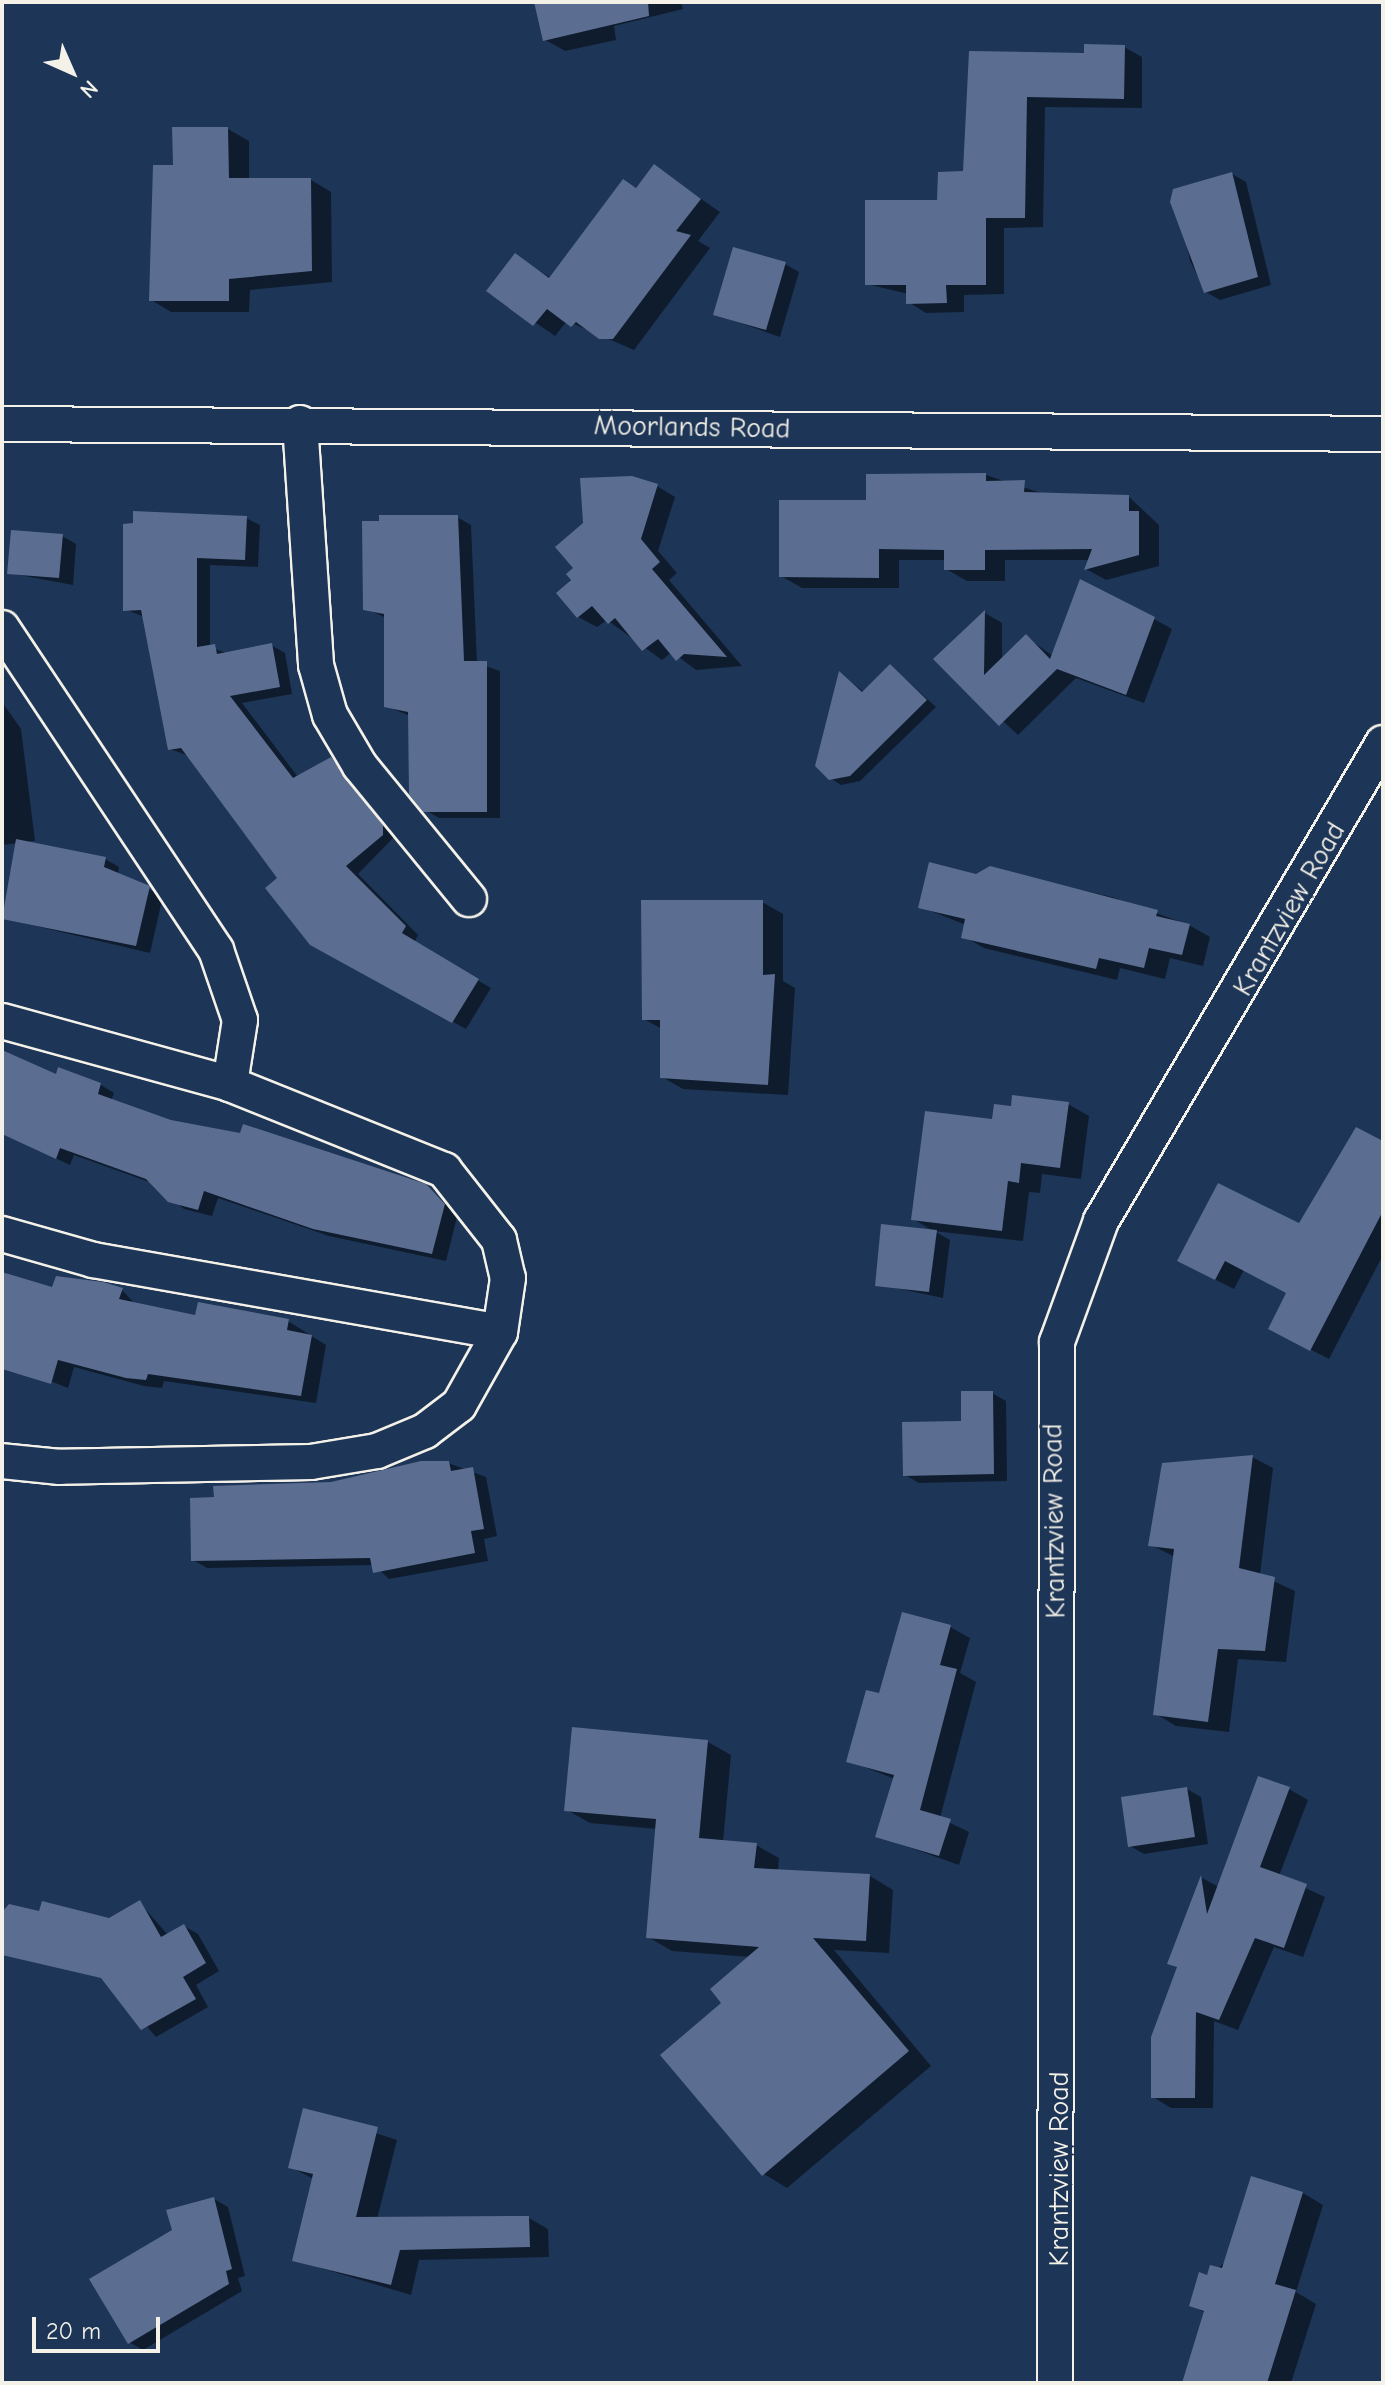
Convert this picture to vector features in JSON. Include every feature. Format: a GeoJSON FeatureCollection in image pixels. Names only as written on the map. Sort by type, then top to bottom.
{"type":"FeatureCollection","features":[{"type":"Feature","properties":{"kind":"street","name":"Moorlands Road"},"geometry":{"type":"LineString","coordinates":[[3,426],[300,423],[1383,434]]}},
{"type":"Feature","properties":{"kind":"street"},"geometry":{"type":"LineString","coordinates":[[300,423],[316,665],[330,715],[360,766],[469,899]]}},
{"type":"Feature","properties":{"kind":"street"},"geometry":{"type":"LineString","coordinates":[[2,628],[216,950],[240,1020],[230,1084]]}},
{"type":"Feature","properties":{"kind":"street","name":"Krantzview Road"},"geometry":{"type":"LineString","coordinates":[[1055,2383],[1057,1342],[1101,1221],[1383,743]]}},
{"type":"Feature","properties":{"kind":"street"},"geometry":{"type":"LineString","coordinates":[[2,1021],[230,1084],[444,1170],[499,1240],[508,1278],[500,1332],[459,1405],[425,1431],[377,1451],[311,1462],[60,1467],[2,1461]]}},
{"type":"Feature","properties":{"kind":"street"},"geometry":{"type":"LineString","coordinates":[[2,1234],[93,1260],[500,1332]]}},
{"type":"Feature","properties":{"kind":"building"},"geometry":{"type":"Polygon","coordinates":[[[534,2],[648,2],[649,16],[543,41],[534,2]]]}},
{"type":"Feature","properties":{"kind":"building"},"geometry":{"type":"Polygon","coordinates":[[[1084,44],[1125,45],[1124,99],[1027,97],[1025,218],[986,218],[986,285],[946,285],[947,303],[906,304],[906,285],[865,285],[865,200],[937,200],[938,172],[963,171],[969,51],[1084,53],[1084,44]]]}},
{"type":"Feature","properties":{"kind":"building"},"geometry":{"type":"Polygon","coordinates":[[[172,127],[228,127],[229,178],[311,178],[312,271],[229,279],[229,301],[149,301],[153,165],[173,165],[172,127]]]}},
{"type":"Feature","properties":{"kind":"building"},"geometry":{"type":"Polygon","coordinates":[[[654,164],[701,199],[676,231],[691,235],[613,339],[599,339],[576,322],[571,327],[547,309],[533,326],[486,291],[515,253],[549,278],[623,179],[636,188],[654,164]]]}},
{"type":"Feature","properties":{"kind":"building"},"geometry":{"type":"Polygon","coordinates":[[[1232,172],[1258,277],[1204,293],[1170,202],[1173,189],[1232,172]]]}},
{"type":"Feature","properties":{"kind":"building"},"geometry":{"type":"Polygon","coordinates":[[[733,247],[786,262],[766,330],[713,315],[733,247]]]}},
{"type":"Feature","properties":{"kind":"building"},"geometry":{"type":"Polygon","coordinates":[[[986,473],[986,481],[1025,480],[1024,492],[1129,495],[1129,511],[1139,511],[1139,555],[1084,570],[1092,549],[985,550],[985,570],[944,570],[944,550],[879,549],[879,578],[779,577],[779,500],[866,500],[866,474],[986,473]]]}},
{"type":"Feature","properties":{"kind":"building"},"geometry":{"type":"Polygon","coordinates":[[[632,476],[658,484],[641,539],[660,562],[652,569],[727,657],[684,654],[676,661],[658,639],[642,651],[615,618],[608,624],[592,606],[577,618],[556,593],[571,580],[566,574],[573,568],[555,547],[583,523],[580,478],[632,476]]]}},
{"type":"Feature","properties":{"kind":"building"},"geometry":{"type":"Polygon","coordinates":[[[133,511],[247,516],[245,560],[197,558],[197,647],[215,644],[217,654],[272,643],[280,687],[230,696],[293,778],[331,757],[383,825],[383,835],[346,866],[406,926],[402,933],[479,979],[452,1023],[310,945],[265,888],[277,878],[181,748],[168,750],[141,610],[123,611],[123,524],[133,523],[133,511]]]}},
{"type":"Feature","properties":{"kind":"building"},"geometry":{"type":"Polygon","coordinates":[[[379,515],[458,515],[464,661],[487,661],[487,812],[423,812],[409,794],[408,712],[384,707],[384,614],[363,610],[362,521],[379,521],[379,515]]]}},
{"type":"Feature","properties":{"kind":"building"},"geometry":{"type":"Polygon","coordinates":[[[11,530],[63,534],[59,578],[7,574],[11,530]]]}},
{"type":"Feature","properties":{"kind":"building"},"geometry":{"type":"Polygon","coordinates":[[[1080,579],[1155,617],[1126,695],[1057,669],[999,726],[933,659],[985,610],[984,675],[1026,634],[1050,659],[1080,579]]]}},
{"type":"Feature","properties":{"kind":"building"},"geometry":{"type":"Polygon","coordinates":[[[890,664],[927,700],[850,776],[829,780],[815,766],[839,671],[862,692],[890,664]]]}},
{"type":"Feature","properties":{"kind":"building"},"geometry":{"type":"Polygon","coordinates":[[[16,839],[106,857],[104,867],[150,886],[136,946],[2,919],[16,839]]]}},
{"type":"Feature","properties":{"kind":"building"},"geometry":{"type":"Polygon","coordinates":[[[929,862],[976,874],[990,866],[1158,910],[1156,916],[1190,924],[1182,955],[1149,948],[1144,968],[1099,958],[1096,969],[961,938],[965,919],[918,908],[929,862]]]}},
{"type":"Feature","properties":{"kind":"building"},"geometry":{"type":"Polygon","coordinates":[[[641,900],[763,900],[763,975],[775,974],[768,1085],[660,1078],[660,1020],[642,1020],[641,900]]]}},
{"type":"Feature","properties":{"kind":"building"},"geometry":{"type":"Polygon","coordinates":[[[2,1050],[56,1074],[58,1067],[101,1083],[98,1094],[171,1120],[240,1133],[243,1124],[426,1184],[445,1204],[432,1254],[313,1229],[204,1191],[198,1210],[168,1202],[146,1179],[60,1148],[56,1159],[2,1134],[2,1050]]]}},
{"type":"Feature","properties":{"kind":"building"},"geometry":{"type":"Polygon","coordinates":[[[1012,1095],[1069,1102],[1060,1168],[1021,1163],[1019,1183],[1008,1181],[1002,1231],[911,1220],[925,1111],[992,1119],[994,1104],[1011,1106],[1012,1095]]]}},
{"type":"Feature","properties":{"kind":"building"},"geometry":{"type":"Polygon","coordinates":[[[1356,1127],[1383,1141],[1383,1211],[1310,1351],[1268,1329],[1286,1293],[1225,1261],[1215,1280],[1177,1261],[1218,1183],[1299,1223],[1356,1127]]]}},
{"type":"Feature","properties":{"kind":"building"},"geometry":{"type":"Polygon","coordinates":[[[881,1224],[937,1230],[929,1292],[875,1286],[881,1224]]]}},
{"type":"Feature","properties":{"kind":"building"},"geometry":{"type":"Polygon","coordinates":[[[2,1272],[52,1287],[56,1276],[103,1282],[123,1288],[119,1299],[195,1315],[198,1302],[289,1319],[287,1330],[312,1335],[301,1396],[148,1374],[146,1380],[126,1378],[58,1360],[51,1384],[2,1369],[2,1272]]]}},
{"type":"Feature","properties":{"kind":"building"},"geometry":{"type":"Polygon","coordinates":[[[961,1391],[993,1391],[994,1474],[903,1476],[902,1422],[961,1421],[961,1391]]]}},
{"type":"Feature","properties":{"kind":"building"},"geometry":{"type":"Polygon","coordinates":[[[1253,1455],[1239,1568],[1275,1577],[1265,1651],[1218,1649],[1208,1722],[1153,1715],[1174,1549],[1148,1546],[1162,1463],[1253,1455]]]}},
{"type":"Feature","properties":{"kind":"building"},"geometry":{"type":"Polygon","coordinates":[[[421,1461],[449,1461],[451,1471],[473,1467],[484,1529],[471,1531],[475,1553],[373,1573],[370,1558],[191,1561],[190,1498],[214,1497],[213,1486],[331,1482],[421,1461]]]}},
{"type":"Feature","properties":{"kind":"building"},"geometry":{"type":"Polygon","coordinates":[[[902,1612],[951,1625],[940,1665],[957,1669],[920,1810],[951,1819],[939,1856],[875,1837],[894,1775],[846,1762],[866,1690],[879,1693],[902,1612]]]}},
{"type":"Feature","properties":{"kind":"building"},"geometry":{"type":"Polygon","coordinates":[[[572,1727],[708,1740],[699,1838],[757,1843],[754,1868],[870,1874],[866,1941],[813,1938],[909,2051],[762,2176],[660,2055],[721,2003],[710,1989],[759,1947],[646,1938],[656,1819],[564,1811],[572,1727]]]}},
{"type":"Feature","properties":{"kind":"building"},"geometry":{"type":"Polygon","coordinates":[[[1258,1776],[1290,1787],[1260,1867],[1307,1884],[1284,1948],[1255,1938],[1219,2020],[1196,2012],[1195,2098],[1151,2098],[1151,2037],[1177,1967],[1167,1964],[1201,1875],[1207,1914],[1258,1776]]]}},
{"type":"Feature","properties":{"kind":"building"},"geometry":{"type":"Polygon","coordinates":[[[1187,1787],[1195,1837],[1128,1847],[1121,1797],[1187,1787]]]}},
{"type":"Feature","properties":{"kind":"building"},"geometry":{"type":"Polygon","coordinates":[[[140,1900],[161,1937],[184,1924],[206,1963],[183,1977],[196,1999],[141,2030],[101,1978],[2,1955],[2,1912],[9,1904],[39,1911],[42,1901],[109,1918],[140,1900]]]}},
{"type":"Feature","properties":{"kind":"building"},"geometry":{"type":"Polygon","coordinates":[[[303,2108],[378,2127],[356,2217],[529,2216],[530,2247],[400,2250],[391,2285],[292,2261],[313,2174],[288,2168],[303,2108]]]}},
{"type":"Feature","properties":{"kind":"building"},"geometry":{"type":"Polygon","coordinates":[[[1251,2176],[1303,2192],[1275,2284],[1296,2290],[1267,2383],[1182,2383],[1204,2311],[1189,2306],[1199,2272],[1207,2275],[1210,2265],[1222,2268],[1251,2176]]]}},
{"type":"Feature","properties":{"kind":"building"},"geometry":{"type":"Polygon","coordinates":[[[214,2197],[232,2269],[226,2271],[229,2284],[128,2344],[89,2279],[172,2230],[166,2210],[214,2197]]]}}]}
